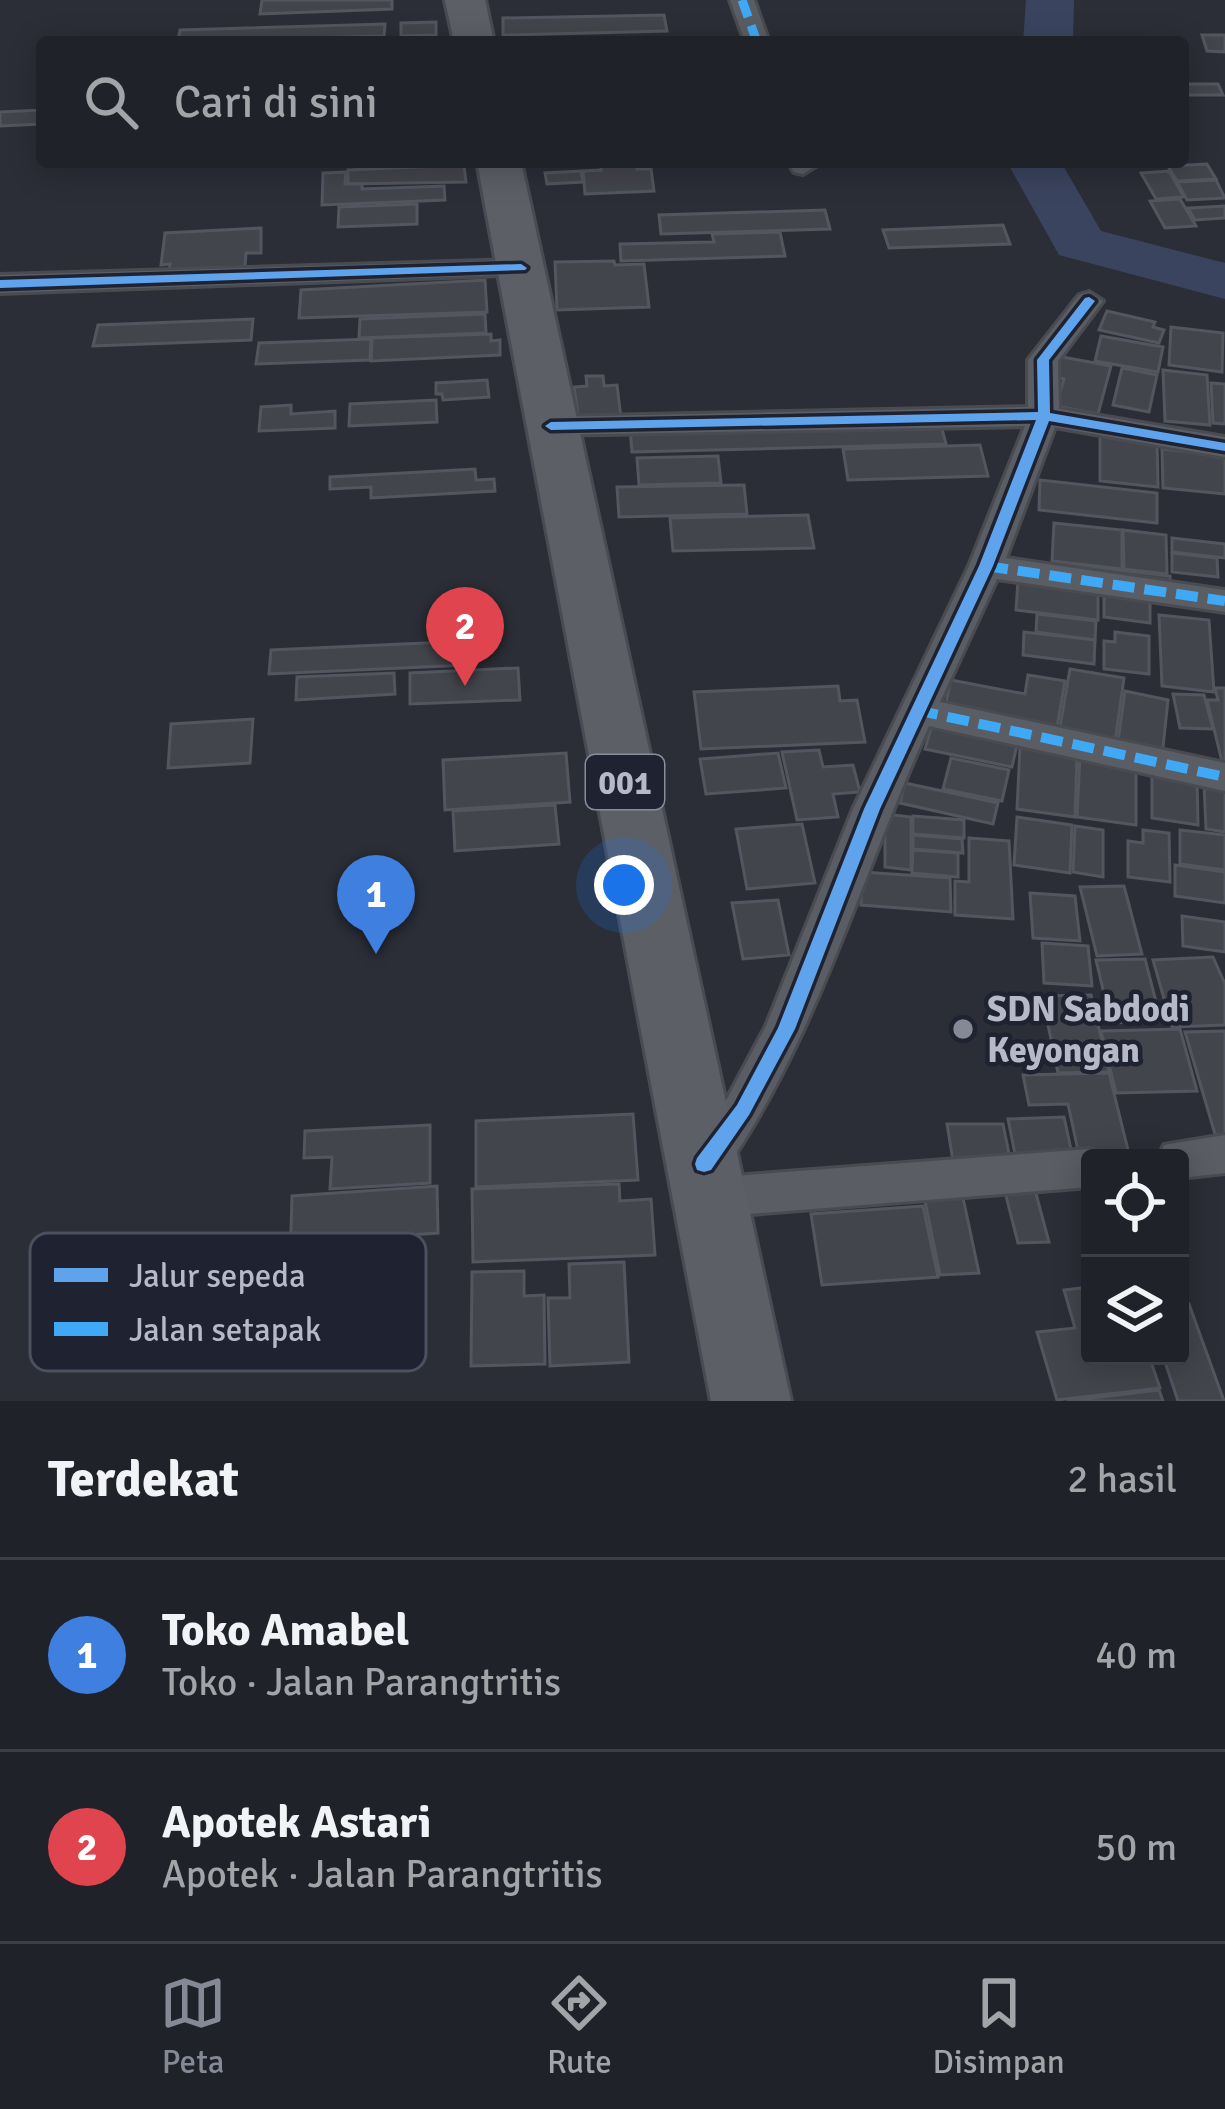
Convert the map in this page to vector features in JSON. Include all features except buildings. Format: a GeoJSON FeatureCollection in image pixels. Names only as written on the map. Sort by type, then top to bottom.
{"type":"FeatureCollection","features":[{"type":"Feature","properties":{"kind":"main road"},"geometry":{"type":"LineString","coordinates":[[466,0],[473,36]]}},
{"type":"Feature","properties":{"kind":"main road","name":"001"},"geometry":{"type":"LineString","coordinates":[[500,168],[752,1401]]}},
{"type":"Feature","properties":{"kind":"street"},"geometry":{"type":"LineString","coordinates":[[742,0],[755,36]]}},
{"type":"Feature","properties":{"kind":"street"},"geometry":{"type":"LineString","coordinates":[[0,284],[520,268]]}},
{"type":"Feature","properties":{"kind":"street"},"geometry":{"type":"LineString","coordinates":[[1081,1168],[708,1180],[786,1029],[916,710],[986,566],[1044,416],[1043,360],[1089,301]]}},
{"type":"Feature","properties":{"kind":"street"},"geometry":{"type":"LineString","coordinates":[[551,426],[1044,416],[1225,447]]}},
{"type":"Feature","properties":{"kind":"street"},"geometry":{"type":"LineString","coordinates":[[986,566],[1225,602]]}},
{"type":"Feature","properties":{"kind":"street"},"geometry":{"type":"LineString","coordinates":[[916,710],[1225,777]]}},
{"type":"Feature","properties":{"kind":"street"},"geometry":{"type":"LineString","coordinates":[[1189,1158],[1225,1154]]}},
{"type":"Feature","properties":{"kind":"waterway"},"geometry":{"type":"LineString","coordinates":[[1048,36],[1050,0]]}},
{"type":"Feature","properties":{"kind":"waterway"},"geometry":{"type":"LineString","coordinates":[[1037,168],[1079,243],[1225,281]]}},
{"type":"Feature","properties":{"kind":"marked path"},"geometry":{"type":"LineString","coordinates":[[742,0],[755,36]]}},
{"type":"Feature","properties":{"kind":"marked path"},"geometry":{"type":"LineString","coordinates":[[986,566],[1225,601]]}},
{"type":"Feature","properties":{"kind":"marked path"},"geometry":{"type":"LineString","coordinates":[[916,710],[1225,777]]}},
{"type":"Feature","properties":{"kind":"cycle path"},"geometry":{"type":"LineString","coordinates":[[0,284],[521,268]]}},
{"type":"Feature","properties":{"kind":"cycle path"},"geometry":{"type":"LineString","coordinates":[[704,1164],[743,1110],[786,1029],[872,809],[986,566],[1044,416],[1043,360],[1089,301]]}},
{"type":"Feature","properties":{"kind":"cycle path"},"geometry":{"type":"LineString","coordinates":[[551,426],[1044,416],[1225,447]]}},
{"type":"Feature","properties":{"kind":"place","name":"Apotek Astari"},"geometry":{"type":"Point","coordinates":[465,686]}},
{"type":"Feature","properties":{"kind":"place","name":"Toko Amabel"},"geometry":{"type":"Point","coordinates":[376,954]}},
{"type":"Feature","properties":{"kind":"place","name":"SDN Sabdodi Keyongan"},"geometry":{"type":"Point","coordinates":[963,1029]}}]}
